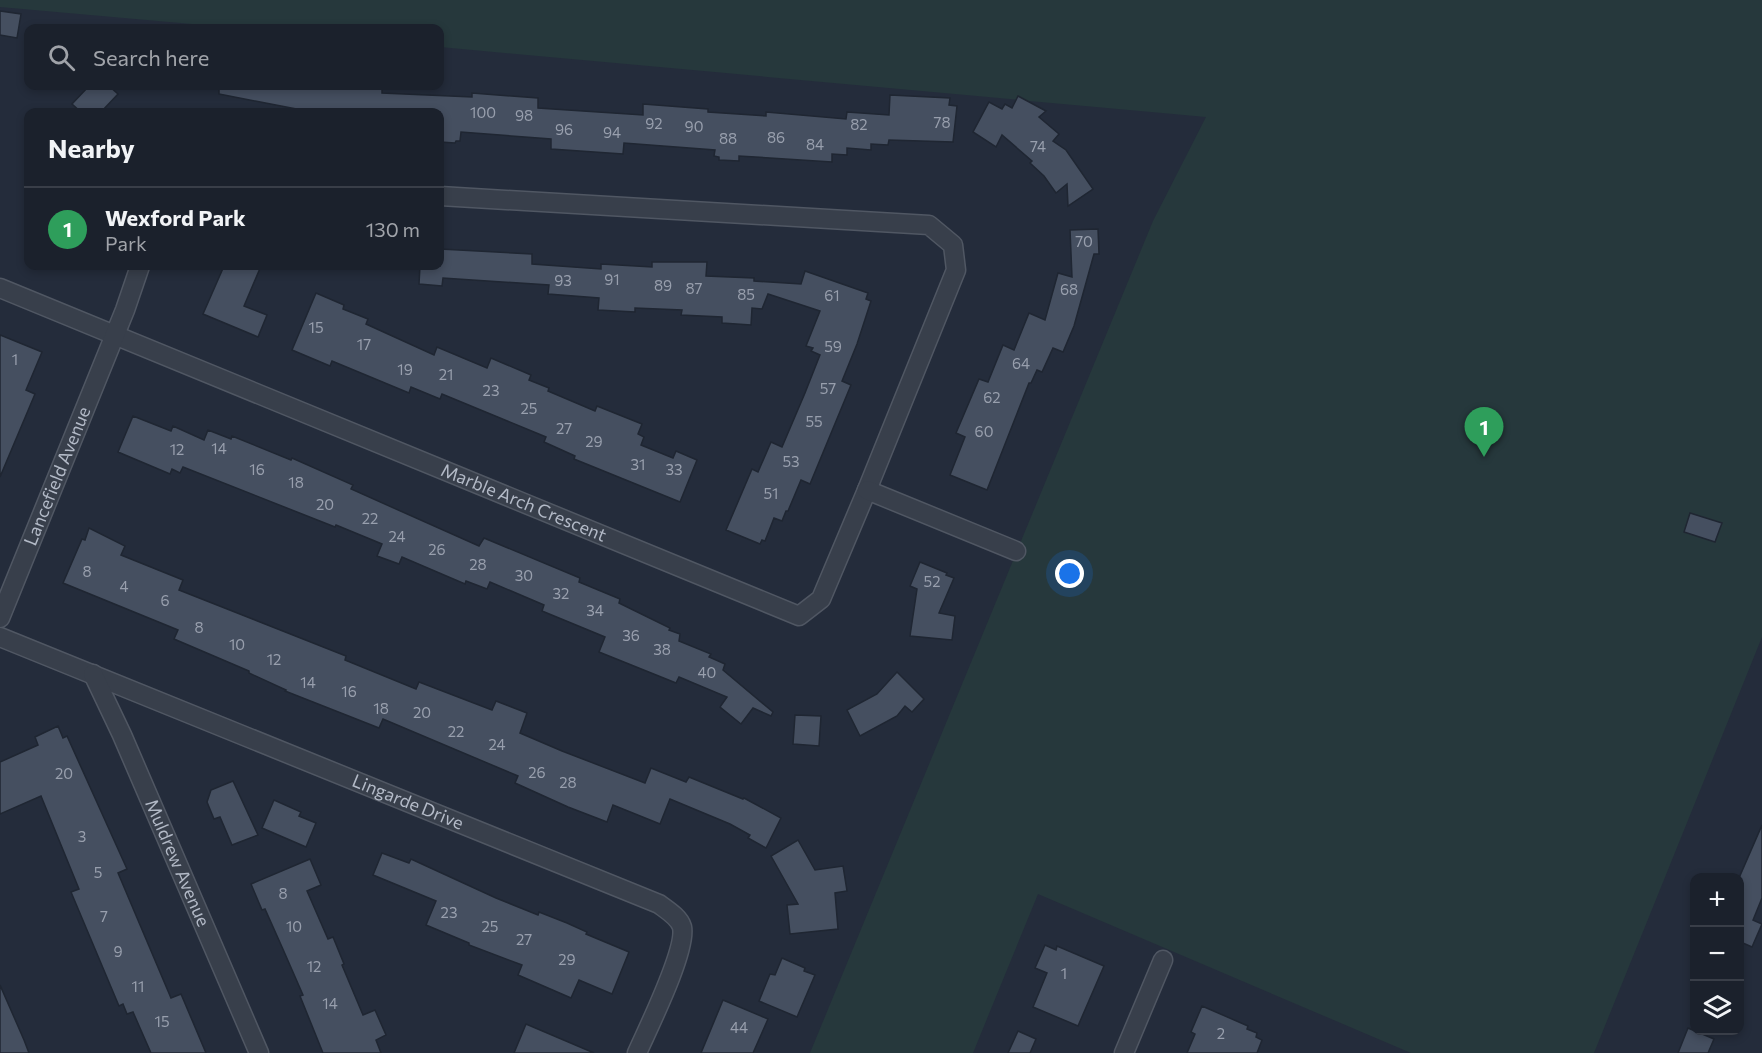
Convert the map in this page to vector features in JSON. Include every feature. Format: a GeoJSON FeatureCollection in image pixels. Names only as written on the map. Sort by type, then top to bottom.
{"type":"FeatureCollection","features":[{"type":"Feature","properties":{"kind":"street","name":"Marble Arch Crescent"},"geometry":{"type":"LineString","coordinates":[[0,288],[799,616],[820,599],[956,270],[953,245],[929,225],[444,196]]}},
{"type":"Feature","properties":{"kind":"street"},"geometry":{"type":"LineString","coordinates":[[114,335],[139,270]]}},
{"type":"Feature","properties":{"kind":"street","name":"Lancefield Avenue"},"geometry":{"type":"LineString","coordinates":[[0,618],[114,335]]}},
{"type":"Feature","properties":{"kind":"street"},"geometry":{"type":"LineString","coordinates":[[867,490],[1016,551]]}},
{"type":"Feature","properties":{"kind":"street","name":"Lingarde Drive"},"geometry":{"type":"LineString","coordinates":[[0,638],[659,904],[682,926],[681,939],[674,964],[637,1053]]}},
{"type":"Feature","properties":{"kind":"street","name":"Muldrew Avenue"},"geometry":{"type":"LineString","coordinates":[[93,674],[122,735],[259,1053]]}},
{"type":"Feature","properties":{"kind":"street"},"geometry":{"type":"LineString","coordinates":[[1124,1053],[1163,960]]}},
{"type":"Feature","properties":{"kind":"shaded area"},"geometry":{"type":"Polygon","coordinates":[[[0,0],[1762,0],[1762,637],[1594,1053],[1411,1053],[1038,894],[973,1053],[810,1053],[1153,221],[1206,117],[444,47],[444,24],[192,24],[0,7],[0,0]]]}},
{"type":"Feature","properties":{"kind":"building"},"geometry":{"type":"Polygon","coordinates":[[[0,11],[21,14],[17,38],[0,35],[0,11]]]}},
{"type":"Feature","properties":{"kind":"building"},"geometry":{"type":"Polygon","coordinates":[[[85,90],[114,90],[118,94],[105,108],[76,108],[72,104],[85,90]]]}},
{"type":"Feature","properties":{"kind":"building"},"geometry":{"type":"Polygon","coordinates":[[[219,90],[382,90],[382,93],[472,97],[472,93],[538,98],[538,108],[643,115],[643,104],[708,109],[708,112],[766,116],[766,112],[846,119],[847,112],[889,115],[890,95],[950,98],[949,105],[957,106],[953,142],[889,140],[888,145],[871,144],[871,150],[847,148],[847,155],[832,154],[832,162],[739,156],[739,161],[719,160],[719,157],[714,156],[715,150],[624,143],[623,154],[551,149],[551,139],[461,132],[460,141],[444,142],[444,108],[291,108],[219,94],[219,90]]]}},
{"type":"Feature","properties":{"kind":"building"},"geometry":{"type":"Polygon","coordinates":[[[1018,96],[1046,111],[1039,117],[1059,134],[1053,141],[1066,150],[1093,189],[1068,206],[1067,184],[1056,193],[1044,176],[1030,163],[1032,161],[1002,135],[996,147],[973,132],[989,102],[1002,109],[1005,104],[1012,108],[1018,96]]]}},
{"type":"Feature","properties":{"kind":"building"},"geometry":{"type":"Polygon","coordinates":[[[1098,229],[1099,254],[1094,254],[1074,326],[1063,352],[1053,348],[1042,372],[1037,370],[1029,383],[987,490],[950,475],[965,437],[956,433],[979,379],[988,382],[1003,345],[1014,350],[1029,313],[1045,320],[1058,273],[1072,277],[1070,230],[1098,229]]]}},
{"type":"Feature","properties":{"kind":"building"},"geometry":{"type":"Polygon","coordinates":[[[444,249],[532,254],[532,264],[601,269],[601,264],[652,267],[652,262],[707,262],[706,276],[754,278],[754,281],[801,284],[805,271],[868,293],[866,299],[871,301],[842,381],[851,385],[810,484],[801,480],[782,521],[774,518],[765,541],[762,540],[760,544],[726,530],[752,469],[758,472],[771,442],[782,447],[820,355],[811,351],[813,348],[806,346],[820,311],[768,294],[762,309],[752,308],[751,325],[722,323],[722,317],[681,315],[682,310],[635,308],[635,312],[598,310],[599,298],[548,294],[549,285],[443,278],[442,286],[419,284],[420,270],[444,270],[444,249]]]}},
{"type":"Feature","properties":{"kind":"building"},"geometry":{"type":"Polygon","coordinates":[[[222,270],[259,270],[244,306],[267,315],[258,337],[203,314],[222,270]]]}},
{"type":"Feature","properties":{"kind":"building"},"geometry":{"type":"Polygon","coordinates":[[[316,293],[344,305],[343,309],[368,319],[366,324],[434,355],[437,347],[487,368],[491,358],[531,375],[529,380],[549,388],[548,391],[595,411],[597,406],[642,424],[638,434],[644,437],[641,445],[673,458],[676,451],[697,460],[680,502],[574,459],[575,456],[544,442],[546,437],[442,394],[440,399],[411,387],[409,393],[332,361],[330,366],[292,350],[316,293]]]}},
{"type":"Feature","properties":{"kind":"building"},"geometry":{"type":"Polygon","coordinates":[[[0,335],[42,352],[26,390],[35,394],[0,477],[0,335]]]}},
{"type":"Feature","properties":{"kind":"building"},"geometry":{"type":"Polygon","coordinates":[[[133,416],[171,431],[173,426],[204,440],[208,430],[231,439],[232,436],[291,460],[292,458],[353,485],[351,489],[479,546],[484,538],[580,578],[579,582],[620,599],[619,603],[680,634],[679,641],[711,654],[709,657],[725,664],[723,670],[773,712],[771,716],[753,708],[741,724],[720,707],[727,697],[679,677],[676,683],[599,652],[605,637],[542,611],[544,605],[490,582],[487,589],[466,581],[465,584],[402,557],[399,564],[377,556],[382,544],[336,525],[335,527],[183,467],[180,473],[172,469],[170,474],[118,452],[133,416]]]}},
{"type":"Feature","properties":{"kind":"building"},"geometry":{"type":"Polygon","coordinates":[[[1690,513],[1722,523],[1715,542],[1684,532],[1690,513]]]}},
{"type":"Feature","properties":{"kind":"building"},"geometry":{"type":"Polygon","coordinates":[[[89,528],[125,546],[121,555],[183,580],[179,590],[346,656],[345,660],[416,689],[419,682],[492,710],[496,701],[527,713],[520,733],[562,751],[645,783],[651,768],[686,782],[689,777],[744,798],[781,818],[766,848],[748,838],[750,835],[730,824],[670,799],[660,824],[613,805],[607,822],[515,783],[518,776],[383,719],[379,728],[285,691],[249,671],[174,639],[178,630],[63,583],[89,528]]]}},
{"type":"Feature","properties":{"kind":"building"},"geometry":{"type":"Polygon","coordinates":[[[920,562],[954,578],[939,613],[955,616],[952,640],[910,636],[917,589],[910,586],[920,562]]]}},
{"type":"Feature","properties":{"kind":"building"},"geometry":{"type":"Polygon","coordinates":[[[897,672],[924,699],[912,712],[905,706],[897,716],[860,736],[847,710],[877,694],[897,672]]]}},
{"type":"Feature","properties":{"kind":"building"},"geometry":{"type":"Polygon","coordinates":[[[795,715],[821,716],[819,746],[793,744],[795,715]]]}},
{"type":"Feature","properties":{"kind":"building"},"geometry":{"type":"Polygon","coordinates":[[[58,726],[63,738],[67,736],[127,869],[118,873],[171,998],[181,994],[206,1053],[151,1053],[133,1012],[127,1014],[123,1004],[119,1006],[71,892],[79,889],[41,796],[0,814],[0,762],[38,745],[35,737],[58,726]]]}},
{"type":"Feature","properties":{"kind":"building"},"geometry":{"type":"Polygon","coordinates":[[[233,781],[258,835],[232,845],[220,817],[214,819],[207,802],[211,790],[233,781]]]}},
{"type":"Feature","properties":{"kind":"building"},"geometry":{"type":"Polygon","coordinates":[[[274,800],[301,812],[299,816],[316,823],[306,847],[262,828],[274,800]]]}},
{"type":"Feature","properties":{"kind":"building"},"geometry":{"type":"Polygon","coordinates":[[[1762,825],[1762,898],[1753,920],[1762,924],[1752,947],[1744,943],[1744,873],[1741,873],[1762,825]]]}},
{"type":"Feature","properties":{"kind":"building"},"geometry":{"type":"Polygon","coordinates":[[[798,840],[815,870],[843,866],[847,891],[835,893],[838,929],[790,934],[787,905],[798,904],[771,856],[798,840]]]}},
{"type":"Feature","properties":{"kind":"building"},"geometry":{"type":"Polygon","coordinates":[[[382,853],[409,863],[411,859],[496,898],[538,915],[539,912],[567,923],[587,932],[586,934],[629,952],[612,994],[579,980],[571,998],[518,975],[522,965],[469,945],[469,943],[426,925],[436,901],[373,875],[382,853]]]}},
{"type":"Feature","properties":{"kind":"building"},"geometry":{"type":"Polygon","coordinates":[[[310,859],[321,885],[307,891],[328,939],[333,937],[363,1015],[375,1010],[386,1035],[376,1040],[381,1053],[323,1053],[300,996],[303,995],[265,909],[262,910],[251,884],[310,859]]]}},
{"type":"Feature","properties":{"kind":"building"},"geometry":{"type":"Polygon","coordinates":[[[1045,945],[1056,950],[1057,946],[1104,966],[1078,1026],[1033,1007],[1047,973],[1035,968],[1045,945]]]}},
{"type":"Feature","properties":{"kind":"building"},"geometry":{"type":"Polygon","coordinates":[[[782,958],[815,975],[797,1017],[759,1001],[770,974],[775,975],[782,958]]]}},
{"type":"Feature","properties":{"kind":"building"},"geometry":{"type":"Polygon","coordinates":[[[0,985],[24,1040],[29,1053],[0,1053],[0,985]]]}},
{"type":"Feature","properties":{"kind":"building"},"geometry":{"type":"Polygon","coordinates":[[[723,1000],[768,1019],[753,1053],[701,1053],[723,1000]]]}},
{"type":"Feature","properties":{"kind":"building"},"geometry":{"type":"Polygon","coordinates":[[[1202,1006],[1248,1026],[1247,1029],[1257,1033],[1256,1037],[1262,1040],[1257,1053],[1187,1053],[1195,1034],[1191,1032],[1202,1006]]]}},
{"type":"Feature","properties":{"kind":"building"},"geometry":{"type":"Polygon","coordinates":[[[526,1024],[594,1053],[514,1053],[526,1024]]]}},
{"type":"Feature","properties":{"kind":"building"},"geometry":{"type":"Polygon","coordinates":[[[1688,1028],[1690,1035],[1705,1035],[1714,1039],[1708,1053],[1678,1053],[1688,1028]]]}},
{"type":"Feature","properties":{"kind":"building"},"geometry":{"type":"Polygon","coordinates":[[[1018,1031],[1036,1039],[1030,1053],[1008,1053],[1018,1031]]]}},
{"type":"Feature","properties":{"kind":"place","name":"Wexford Park"},"geometry":{"type":"Point","coordinates":[1484,457]}}]}
